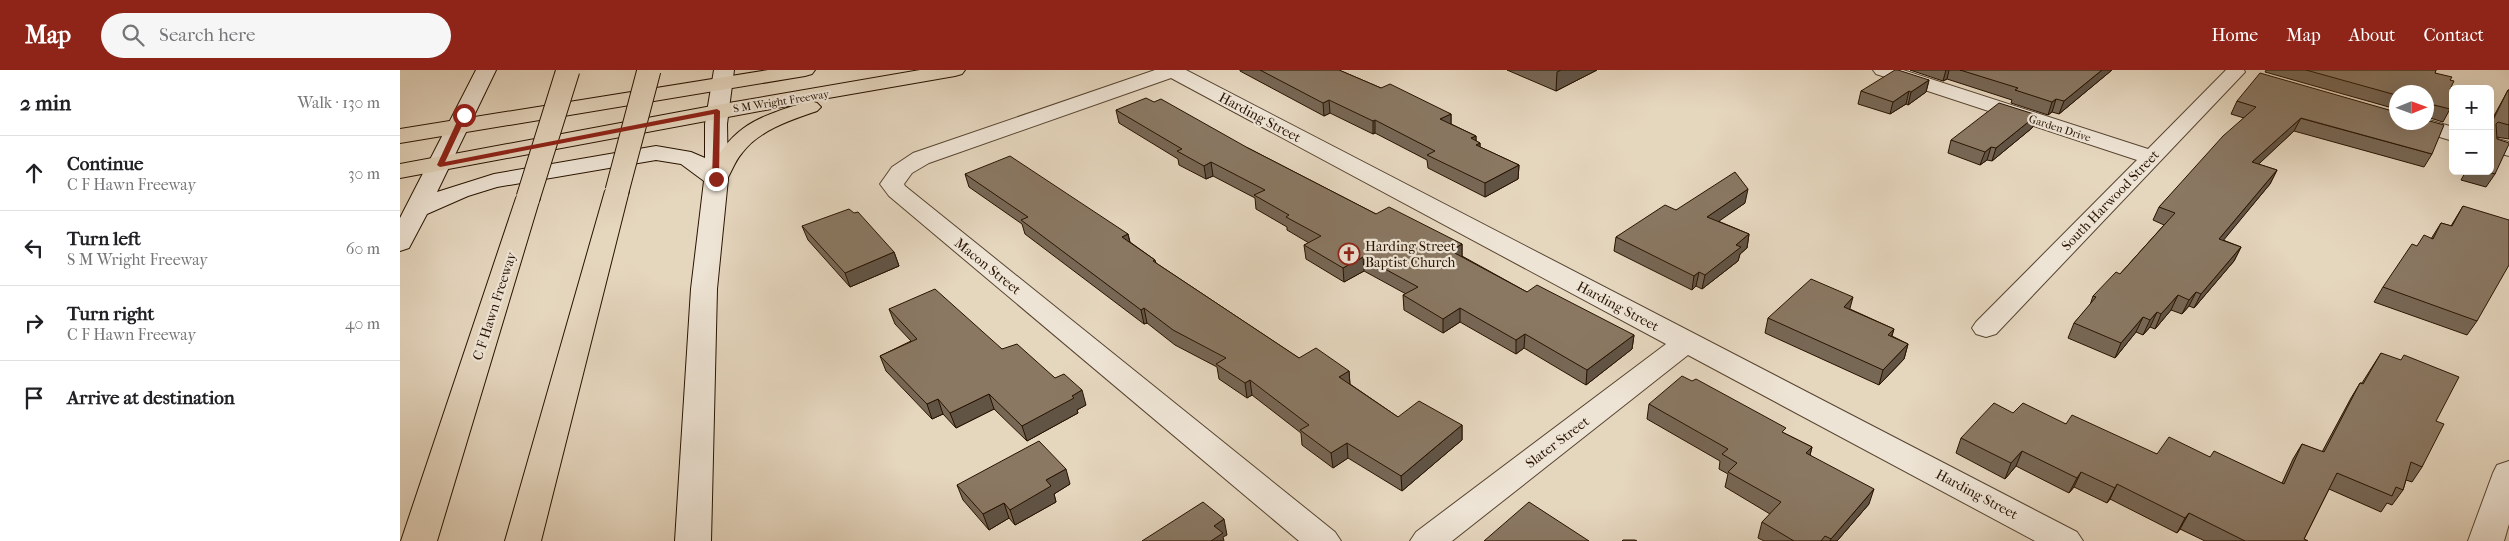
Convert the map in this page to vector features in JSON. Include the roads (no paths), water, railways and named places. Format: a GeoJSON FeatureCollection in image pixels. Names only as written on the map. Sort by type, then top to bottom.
{"type":"FeatureCollection","features":[{"type":"Feature","properties":{"kind":"main road","name":"C F Hawn Freeway"},"geometry":{"type":"LineString","coordinates":[[419,541],[568,70]]}},
{"type":"Feature","properties":{"kind":"main road"},"geometry":{"type":"LineString","coordinates":[[523,541],[649,70]]}},
{"type":"Feature","properties":{"kind":"main road","name":"S M Wright Freeway"},"geometry":{"type":"LineString","coordinates":[[400,136],[458,127],[722,77],[805,70]]}},
{"type":"Feature","properties":{"kind":"main road","name":"S M Wright Freeway"},"geometry":{"type":"LineString","coordinates":[[400,171],[440,165],[717,111],[878,85],[955,70]]}},
{"type":"Feature","properties":{"kind":"main road"},"geometry":{"type":"LineString","coordinates":[[716,179],[732,150],[766,124],[800,110],[878,85]]}},
{"type":"Feature","properties":{"kind":"street"},"geometry":{"type":"LineString","coordinates":[[400,243],[486,70]]}},
{"type":"Feature","properties":{"kind":"street","name":"Harding Street"},"geometry":{"type":"LineString","coordinates":[[1172,70],[2065,541]]}},
{"type":"Feature","properties":{"kind":"street","name":"Macon Street"},"geometry":{"type":"LineString","coordinates":[[1172,70],[921,158],[908,165],[896,175],[892,184],[897,191],[1323,541]]}},
{"type":"Feature","properties":{"kind":"street","name":"Garden Drive"},"geometry":{"type":"LineString","coordinates":[[1884,70],[2151,158]]}},
{"type":"Feature","properties":{"kind":"street","name":"South Harwood Street"},"geometry":{"type":"LineString","coordinates":[[1986,328],[2151,158],[2239,73]]}},
{"type":"Feature","properties":{"kind":"street"},"geometry":{"type":"LineString","coordinates":[[693,541],[704,289],[716,179],[717,111],[722,77]]}},
{"type":"Feature","properties":{"kind":"street"},"geometry":{"type":"LineString","coordinates":[[2434,128],[2449,133]]}},
{"type":"Feature","properties":{"kind":"street"},"geometry":{"type":"LineString","coordinates":[[2494,145],[2509,150]]}},
{"type":"Feature","properties":{"kind":"street"},"geometry":{"type":"LineString","coordinates":[[417,209],[460,191],[494,181],[656,153],[680,154],[696,162],[716,179]]}},
{"type":"Feature","properties":{"kind":"street","name":"Slater Street"},"geometry":{"type":"LineString","coordinates":[[1428,541],[1687,342]]}},
{"type":"Feature","properties":{"kind":"street"},"geometry":{"type":"LineString","coordinates":[[2486,541],[2509,473]]}},
{"type":"Feature","properties":{"kind":"place","name":"Harding Street Baptist Church"},"geometry":{"type":"Point","coordinates":[1349,254]}}]}
